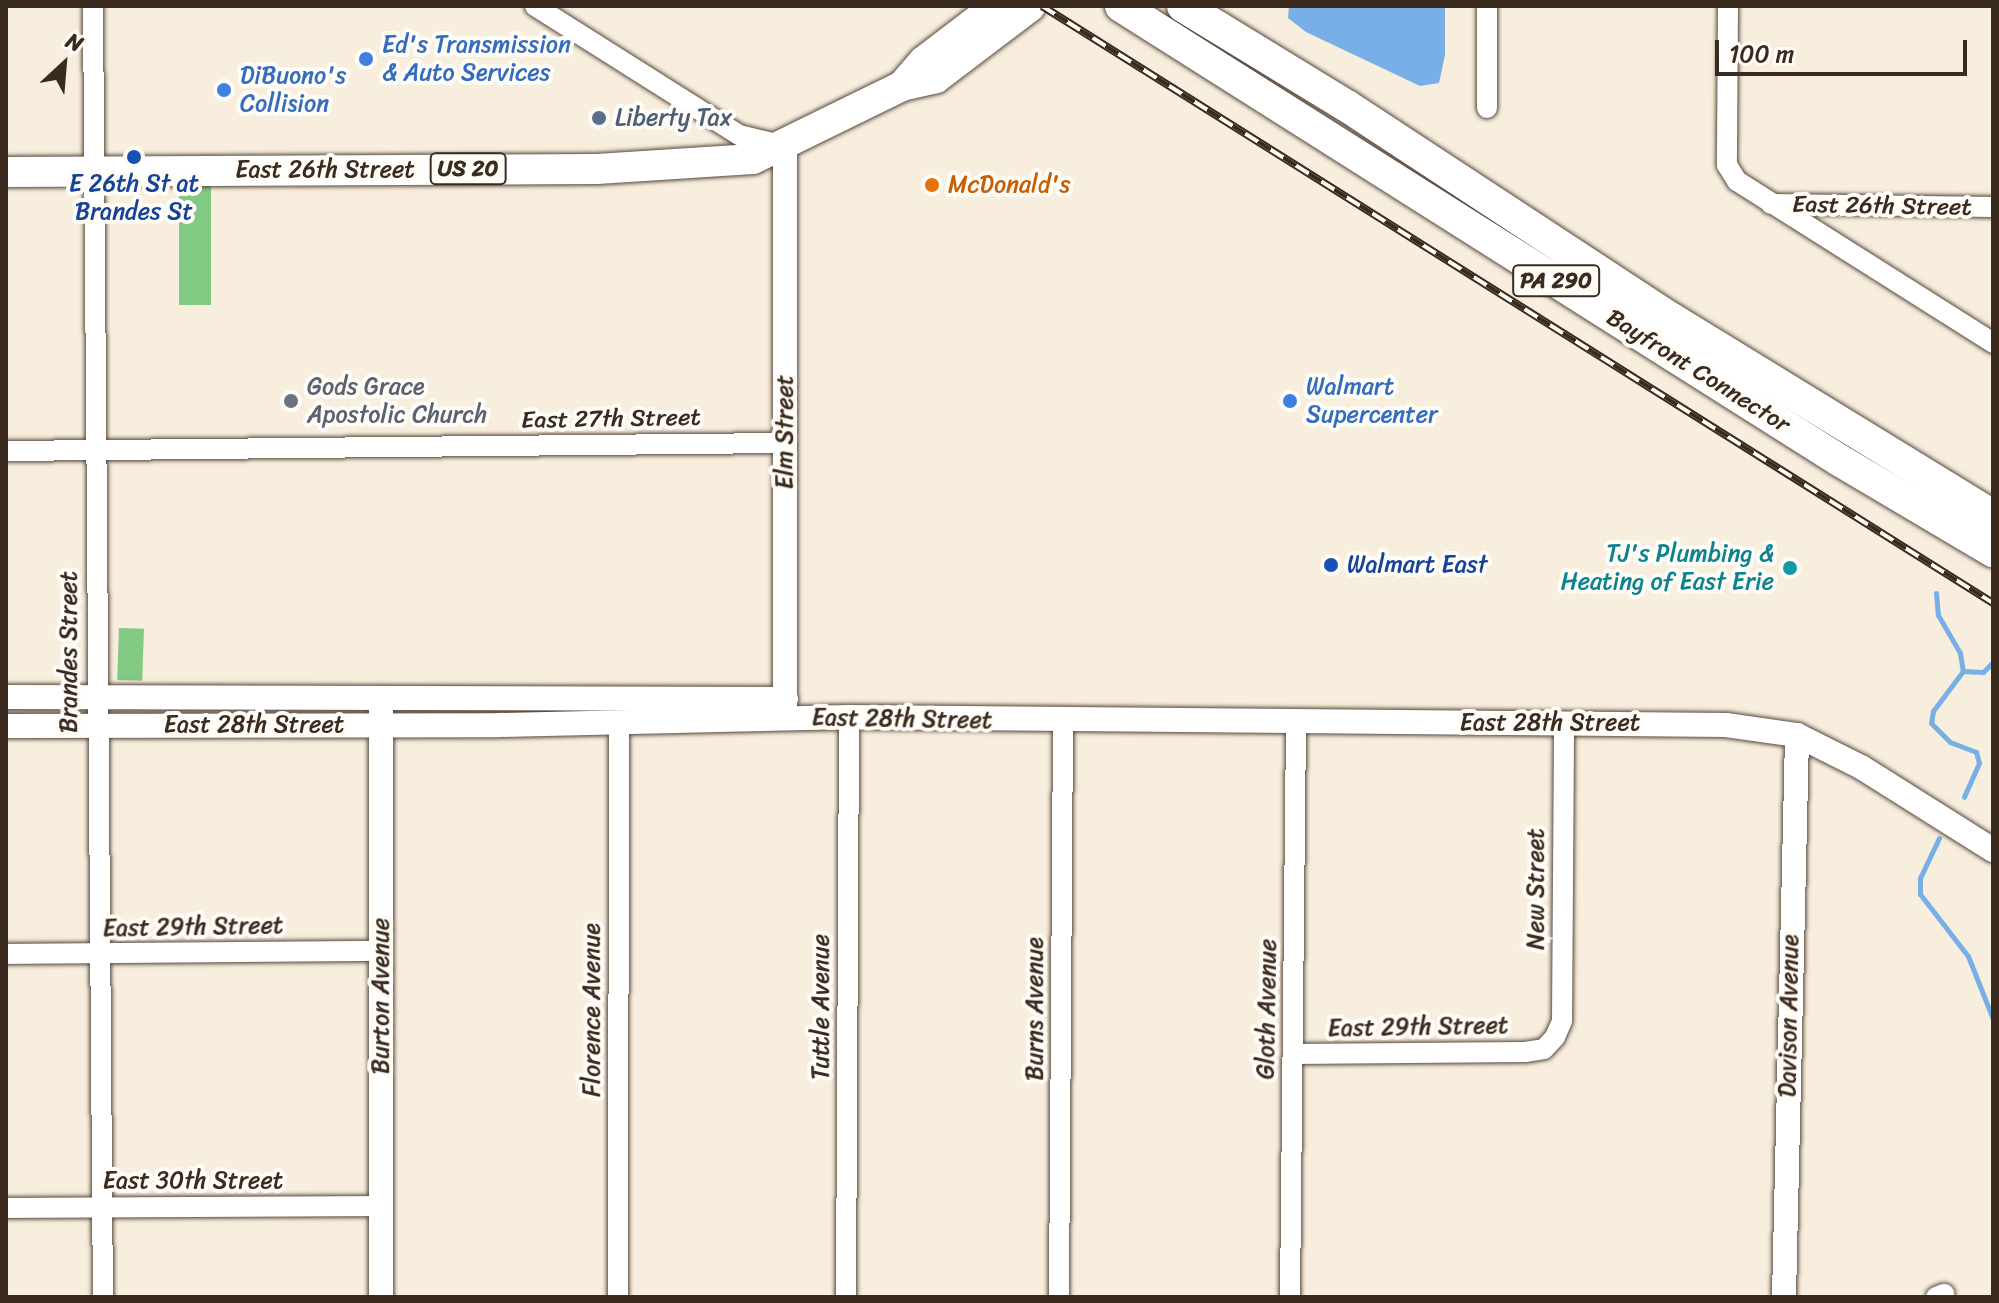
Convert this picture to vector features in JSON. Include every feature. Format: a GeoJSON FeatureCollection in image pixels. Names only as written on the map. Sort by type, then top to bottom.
{"type":"FeatureCollection","features":[{"type":"Feature","properties":{"kind":"highway","name":"Bayfront Connector"},"geometry":{"type":"LineString","coordinates":[[1121,6],[1839,460],[1993,551]]}},
{"type":"Feature","properties":{"kind":"highway","name":"Bayfront Connector"},"geometry":{"type":"LineString","coordinates":[[1183,6],[1347,106],[1681,325],[1993,516]]}},
{"type":"Feature","properties":{"kind":"main road","name":"US 20"},"geometry":{"type":"LineString","coordinates":[[902,86],[924,61],[996,6]]}},
{"type":"Feature","properties":{"kind":"main road","name":"US 20"},"geometry":{"type":"LineString","coordinates":[[785,146],[902,86],[936,78],[1031,6]]}},
{"type":"Feature","properties":{"kind":"main road","name":"East 26th Street"},"geometry":{"type":"LineString","coordinates":[[6,172],[652,167],[753,159],[785,146]]}},
{"type":"Feature","properties":{"kind":"street","name":"Brandes Street"},"geometry":{"type":"LineString","coordinates":[[93,6],[95,697],[103,1297]]}},
{"type":"Feature","properties":{"kind":"street"},"geometry":{"type":"LineString","coordinates":[[535,6],[739,135],[785,146]]}},
{"type":"Feature","properties":{"kind":"street"},"geometry":{"type":"LineString","coordinates":[[1487,6],[1487,108]]}},
{"type":"Feature","properties":{"kind":"street"},"geometry":{"type":"LineString","coordinates":[[1728,6],[1731,173],[1771,204],[1993,343]]}},
{"type":"Feature","properties":{"kind":"street","name":"Elm Street"},"geometry":{"type":"LineString","coordinates":[[785,146],[786,708]]}},
{"type":"Feature","properties":{"kind":"street","name":"East 26th Street"},"geometry":{"type":"LineString","coordinates":[[1771,204],[1993,207]]}},
{"type":"Feature","properties":{"kind":"street","name":"East 27th Street"},"geometry":{"type":"LineString","coordinates":[[6,451],[785,443]]}},
{"type":"Feature","properties":{"kind":"street","name":"East 28th Street"},"geometry":{"type":"LineString","coordinates":[[6,697],[382,694],[786,708],[849,717],[1726,725],[1797,735],[1861,767],[1993,850]]}},
{"type":"Feature","properties":{"kind":"street","name":"Burton Avenue"},"geometry":{"type":"LineString","coordinates":[[381,1297],[382,694]]}},
{"type":"Feature","properties":{"kind":"street","name":"East 28th Street"},"geometry":{"type":"LineString","coordinates":[[6,726],[619,723],[786,708]]}},
{"type":"Feature","properties":{"kind":"street","name":"Tuttle Avenue"},"geometry":{"type":"LineString","coordinates":[[846,1297],[849,717]]}},
{"type":"Feature","properties":{"kind":"street","name":"Burns Avenue"},"geometry":{"type":"LineString","coordinates":[[1059,1297],[1063,721]]}},
{"type":"Feature","properties":{"kind":"street","name":"Gloth Avenue"},"geometry":{"type":"LineString","coordinates":[[1290,1297],[1296,722]]}},
{"type":"Feature","properties":{"kind":"street","name":"Florence Avenue"},"geometry":{"type":"LineString","coordinates":[[618,1297],[619,723]]}},
{"type":"Feature","properties":{"kind":"street","name":"New Street"},"geometry":{"type":"LineString","coordinates":[[1544,1049],[1562,1021],[1564,723]]}},
{"type":"Feature","properties":{"kind":"street","name":"Davison Avenue"},"geometry":{"type":"LineString","coordinates":[[1784,1297],[1797,735]]}},
{"type":"Feature","properties":{"kind":"street","name":"East 29th Street"},"geometry":{"type":"LineString","coordinates":[[6,954],[381,951]]}},
{"type":"Feature","properties":{"kind":"street","name":"East 29th Street"},"geometry":{"type":"LineString","coordinates":[[1293,1054],[1544,1049]]}},
{"type":"Feature","properties":{"kind":"street","name":"East 30th Street"},"geometry":{"type":"LineString","coordinates":[[6,1208],[380,1206]]}},
{"type":"Feature","properties":{"kind":"green space"},"geometry":{"type":"Polygon","coordinates":[[[179,185],[211,185],[211,305],[179,305],[179,185]]]}},
{"type":"Feature","properties":{"kind":"green space"},"geometry":{"type":"Polygon","coordinates":[[[119,628],[144,629],[142,681],[117,680],[119,628]]]}},
{"type":"Feature","properties":{"kind":"water"},"geometry":{"type":"Polygon","coordinates":[[[1289,6],[1445,6],[1445,55],[1439,83],[1420,86],[1306,32],[1288,18],[1289,6]]]}},
{"type":"Feature","properties":{"kind":"waterway"},"geometry":{"type":"LineString","coordinates":[[1936,593],[1938,615],[1960,653],[1963,671]]}},
{"type":"Feature","properties":{"kind":"waterway"},"geometry":{"type":"LineString","coordinates":[[1963,671],[1983,672],[1993,662]]}},
{"type":"Feature","properties":{"kind":"waterway"},"geometry":{"type":"LineString","coordinates":[[1963,671],[1933,711],[1931,723],[1950,742],[1976,752],[1979,763],[1964,797]]}},
{"type":"Feature","properties":{"kind":"waterway"},"geometry":{"type":"LineString","coordinates":[[1939,838],[1920,878],[1920,894],[1968,956],[1993,1019]]}},
{"type":"Feature","properties":{"kind":"railway"},"geometry":{"type":"LineString","coordinates":[[1042,6],[1993,603]]}},
{"type":"Feature","properties":{"kind":"place","name":"Ed's Transmission & Auto Services"},"geometry":{"type":"Point","coordinates":[366,59]}},
{"type":"Feature","properties":{"kind":"place","name":"DiBuono's Collision"},"geometry":{"type":"Point","coordinates":[224,90]}},
{"type":"Feature","properties":{"kind":"place","name":"Liberty Tax"},"geometry":{"type":"Point","coordinates":[599,118]}},
{"type":"Feature","properties":{"kind":"place","name":"E 26th St at Brandes St"},"geometry":{"type":"Point","coordinates":[134,157]}},
{"type":"Feature","properties":{"kind":"place","name":"McDonald's"},"geometry":{"type":"Point","coordinates":[932,185]}},
{"type":"Feature","properties":{"kind":"place","name":"Gods Grace Apostolic Church"},"geometry":{"type":"Point","coordinates":[291,401]}},
{"type":"Feature","properties":{"kind":"place","name":"Walmart Supercenter"},"geometry":{"type":"Point","coordinates":[1290,401]}},
{"type":"Feature","properties":{"kind":"place","name":"Walmart East"},"geometry":{"type":"Point","coordinates":[1331,565]}},
{"type":"Feature","properties":{"kind":"place","name":"TJ's Plumbing & Heating of East Erie"},"geometry":{"type":"Point","coordinates":[1790,568]}}]}
